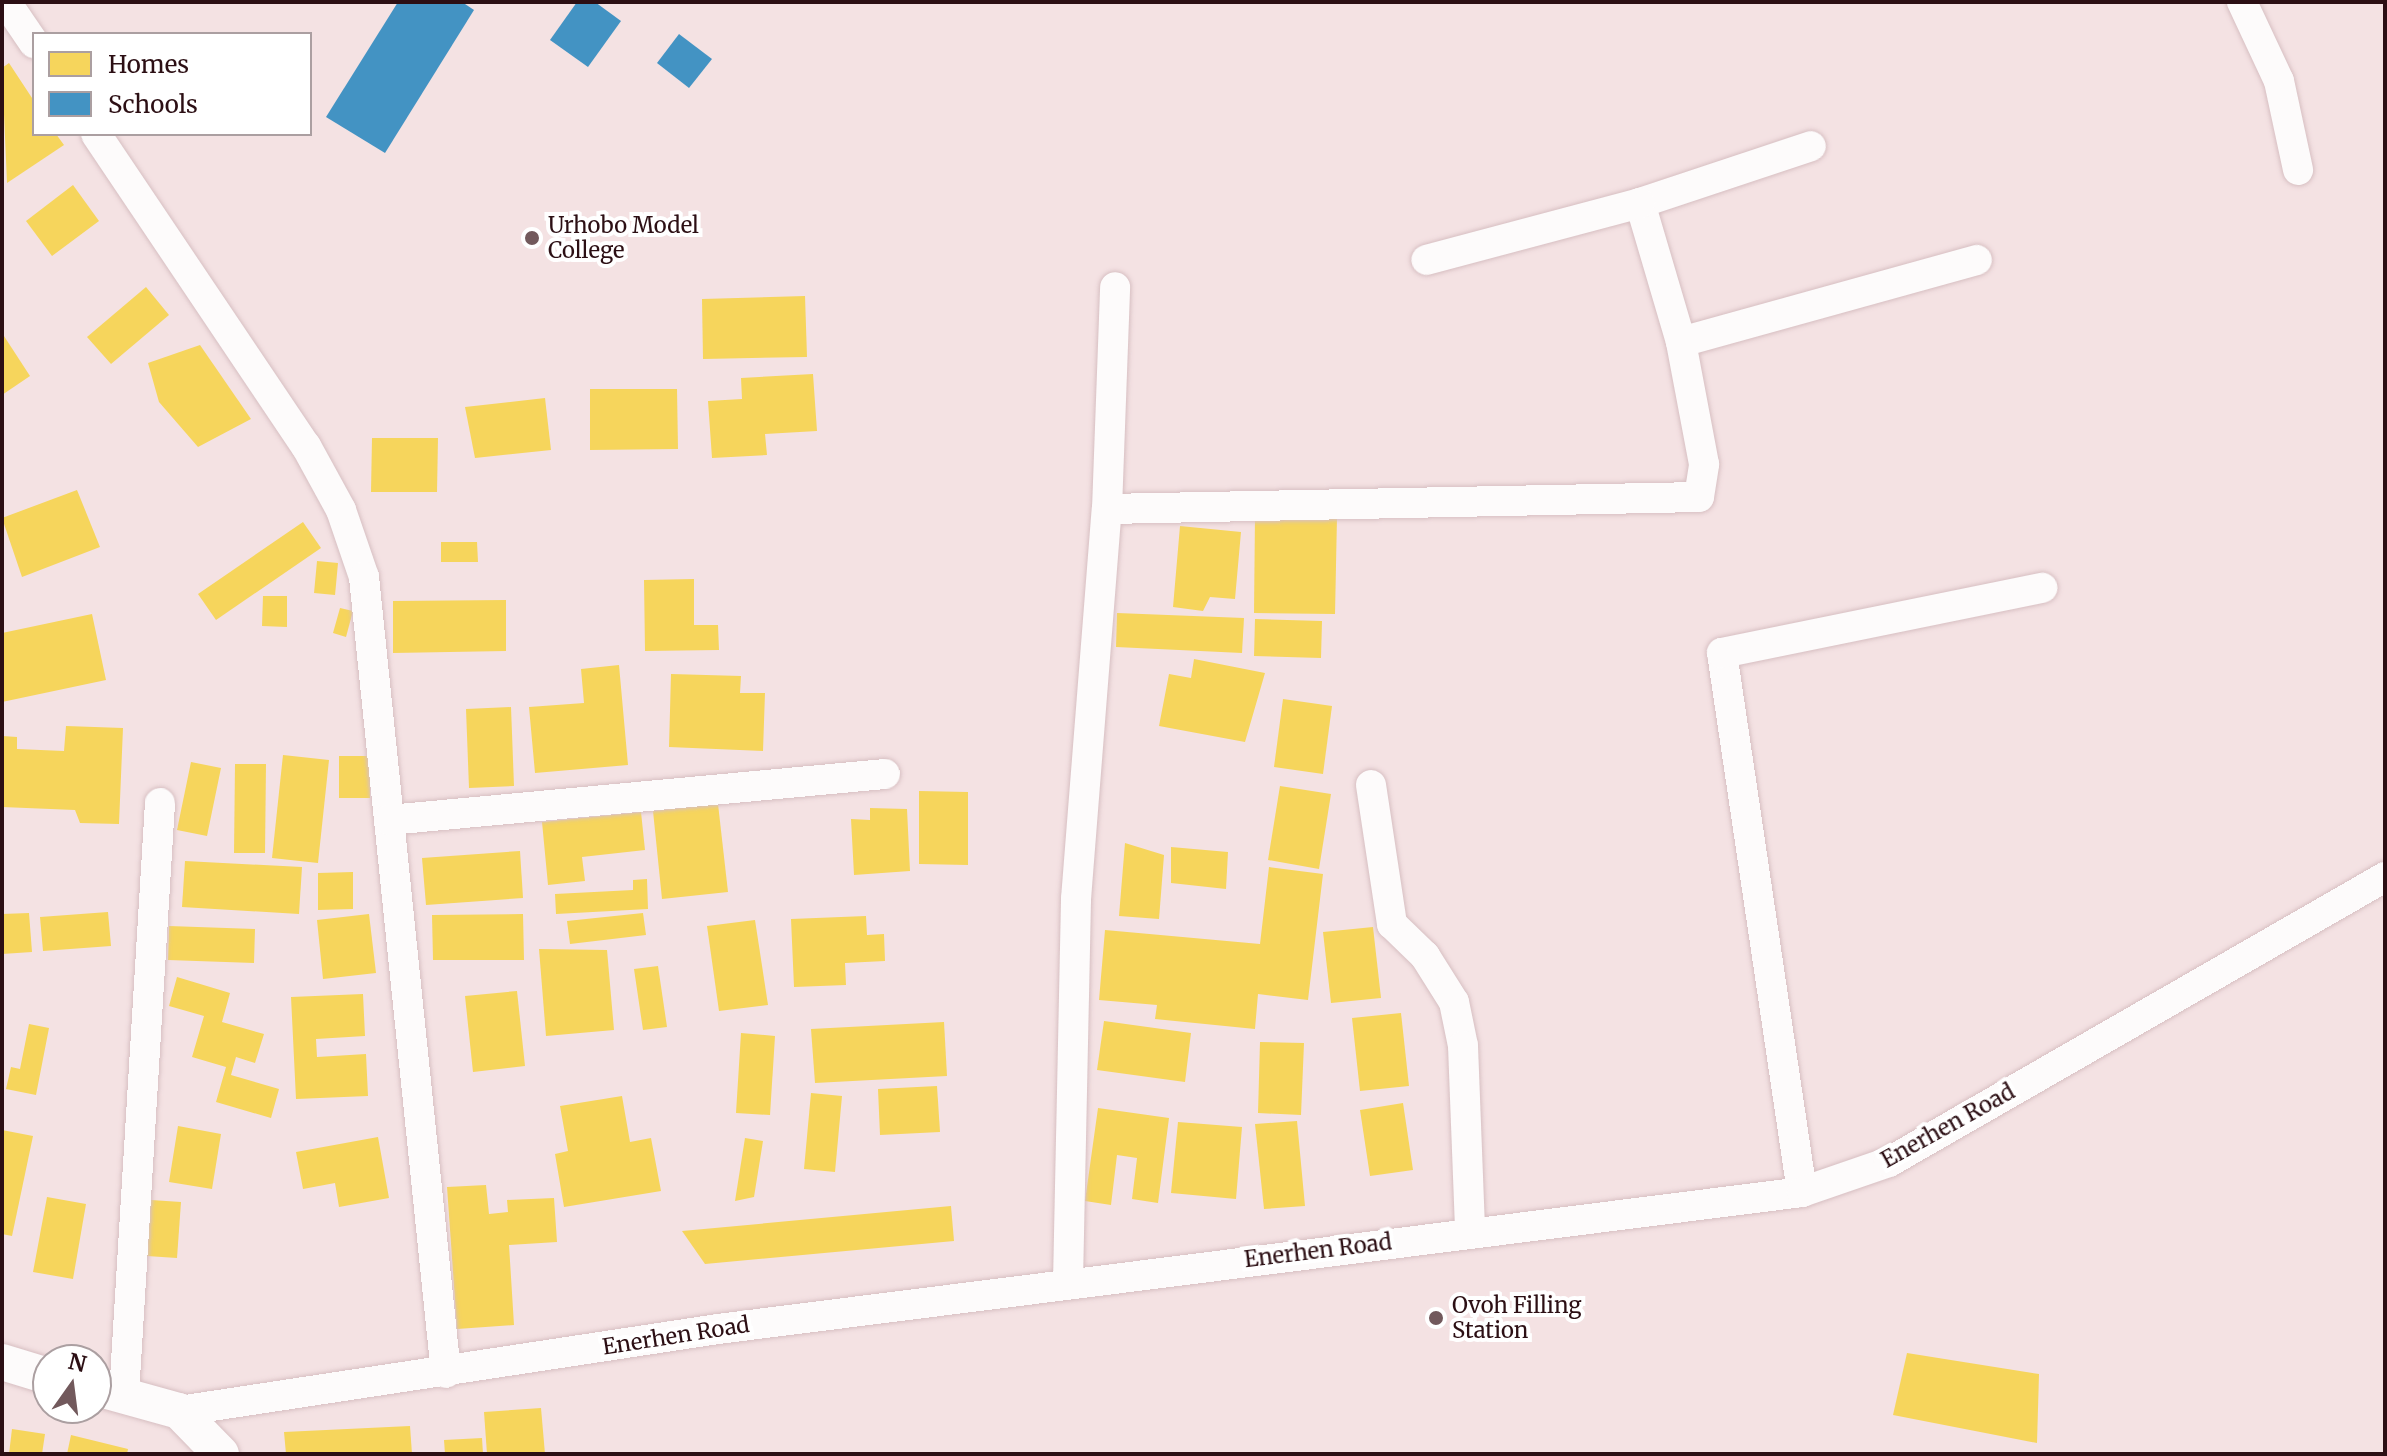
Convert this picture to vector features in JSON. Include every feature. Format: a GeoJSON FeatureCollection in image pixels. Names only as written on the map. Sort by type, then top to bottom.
{"type":"FeatureCollection","features":[{"type":"Feature","properties":{"kind":"main road"},"geometry":{"type":"LineString","coordinates":[[2,1362],[32,1371]]}},
{"type":"Feature","properties":{"kind":"main road"},"geometry":{"type":"LineString","coordinates":[[112,1393],[179,1411],[221,1454]]}},
{"type":"Feature","properties":{"kind":"street"},"geometry":{"type":"LineString","coordinates":[[6,2],[32,40]]}},
{"type":"Feature","properties":{"kind":"street"},"geometry":{"type":"LineString","coordinates":[[2242,2],[2279,81],[2298,170]]}},
{"type":"Feature","properties":{"kind":"street"},"geometry":{"type":"LineString","coordinates":[[97,136],[306,446],[341,510],[364,577],[446,1373]]}},
{"type":"Feature","properties":{"kind":"street"},"geometry":{"type":"LineString","coordinates":[[1426,260],[1640,203],[1811,146]]}},
{"type":"Feature","properties":{"kind":"street"},"geometry":{"type":"LineString","coordinates":[[1107,509],[1699,497],[1704,464],[1681,342],[1640,203]]}},
{"type":"Feature","properties":{"kind":"street"},"geometry":{"type":"LineString","coordinates":[[1681,342],[1977,260]]}},
{"type":"Feature","properties":{"kind":"street"},"geometry":{"type":"LineString","coordinates":[[1068,1282],[1076,899],[1107,509],[1115,287]]}},
{"type":"Feature","properties":{"kind":"street"},"geometry":{"type":"LineString","coordinates":[[1802,1192],[1722,653],[2042,588]]}},
{"type":"Feature","properties":{"kind":"street"},"geometry":{"type":"LineString","coordinates":[[389,820],[885,774]]}},
{"type":"Feature","properties":{"kind":"street"},"geometry":{"type":"LineString","coordinates":[[1371,785],[1392,924],[1425,956],[1454,1002],[1463,1046],[1470,1232]]}},
{"type":"Feature","properties":{"kind":"street"},"geometry":{"type":"LineString","coordinates":[[112,1368],[160,803]]}},
{"type":"Feature","properties":{"kind":"street","name":"Enerhen Road"},"geometry":{"type":"LineString","coordinates":[[179,1411],[1068,1282],[1802,1192],[1889,1162],[2385,877]]}},
{"type":"Feature","properties":{"kind":"building: Homes"},"geometry":{"type":"Polygon","coordinates":[[[9,63],[32,98],[32,136],[57,136],[64,145],[7,183],[2,68],[9,63]]]}},
{"type":"Feature","properties":{"kind":"building: Homes"},"geometry":{"type":"Polygon","coordinates":[[[73,185],[99,221],[52,256],[26,221],[73,185]]]}},
{"type":"Feature","properties":{"kind":"building: Homes"},"geometry":{"type":"Polygon","coordinates":[[[146,287],[169,315],[111,364],[87,337],[146,287]]]}},
{"type":"Feature","properties":{"kind":"building: Homes"},"geometry":{"type":"Polygon","coordinates":[[[805,296],[807,357],[703,359],[702,299],[805,296]]]}},
{"type":"Feature","properties":{"kind":"building: Homes"},"geometry":{"type":"Polygon","coordinates":[[[2,333],[30,376],[2,395],[2,333]]]}},
{"type":"Feature","properties":{"kind":"building: Homes"},"geometry":{"type":"Polygon","coordinates":[[[200,345],[251,419],[198,447],[159,402],[148,363],[200,345]]]}},
{"type":"Feature","properties":{"kind":"building: Homes"},"geometry":{"type":"Polygon","coordinates":[[[813,374],[817,431],[765,434],[767,455],[712,458],[708,401],[742,399],[741,378],[813,374]]]}},
{"type":"Feature","properties":{"kind":"building: Homes"},"geometry":{"type":"Polygon","coordinates":[[[590,389],[677,389],[678,449],[590,450],[590,389]]]}},
{"type":"Feature","properties":{"kind":"building: Homes"},"geometry":{"type":"Polygon","coordinates":[[[545,398],[551,450],[475,458],[465,407],[545,398]]]}},
{"type":"Feature","properties":{"kind":"building: Homes"},"geometry":{"type":"Polygon","coordinates":[[[372,438],[438,438],[437,492],[371,492],[372,438]]]}},
{"type":"Feature","properties":{"kind":"building: Homes"},"geometry":{"type":"Polygon","coordinates":[[[77,490],[100,547],[22,577],[2,518],[77,490]]]}},
{"type":"Feature","properties":{"kind":"building: Homes"},"geometry":{"type":"Polygon","coordinates":[[[1255,516],[1337,517],[1335,614],[1254,613],[1255,516]]]}},
{"type":"Feature","properties":{"kind":"building: Homes"},"geometry":{"type":"Polygon","coordinates":[[[303,522],[321,548],[216,620],[198,594],[303,522]]]}},
{"type":"Feature","properties":{"kind":"building: Homes"},"geometry":{"type":"Polygon","coordinates":[[[1180,526],[1241,532],[1235,599],[1210,597],[1203,611],[1173,607],[1180,526]]]}},
{"type":"Feature","properties":{"kind":"building: Homes"},"geometry":{"type":"Polygon","coordinates":[[[441,542],[477,542],[478,562],[441,562],[441,542]]]}},
{"type":"Feature","properties":{"kind":"building: Homes"},"geometry":{"type":"Polygon","coordinates":[[[317,561],[338,563],[335,595],[314,593],[317,561]]]}},
{"type":"Feature","properties":{"kind":"building: Homes"},"geometry":{"type":"Polygon","coordinates":[[[694,579],[694,625],[718,625],[719,650],[645,651],[644,580],[694,579]]]}},
{"type":"Feature","properties":{"kind":"building: Homes"},"geometry":{"type":"Polygon","coordinates":[[[263,596],[287,596],[287,627],[262,626],[263,596]]]}},
{"type":"Feature","properties":{"kind":"building: Homes"},"geometry":{"type":"Polygon","coordinates":[[[506,600],[506,651],[393,653],[393,601],[506,600]]]}},
{"type":"Feature","properties":{"kind":"building: Homes"},"geometry":{"type":"Polygon","coordinates":[[[340,608],[353,611],[346,637],[333,633],[340,608]]]}},
{"type":"Feature","properties":{"kind":"building: Homes"},"geometry":{"type":"Polygon","coordinates":[[[1117,613],[1244,618],[1242,653],[1116,647],[1117,613]]]}},
{"type":"Feature","properties":{"kind":"building: Homes"},"geometry":{"type":"Polygon","coordinates":[[[92,614],[106,680],[2,702],[2,633],[92,614]]]}},
{"type":"Feature","properties":{"kind":"building: Homes"},"geometry":{"type":"Polygon","coordinates":[[[1255,619],[1322,621],[1321,658],[1254,656],[1255,619]]]}},
{"type":"Feature","properties":{"kind":"building: Homes"},"geometry":{"type":"Polygon","coordinates":[[[1194,659],[1265,673],[1245,742],[1159,726],[1169,674],[1191,678],[1194,659]]]}},
{"type":"Feature","properties":{"kind":"building: Homes"},"geometry":{"type":"Polygon","coordinates":[[[619,665],[628,765],[535,773],[529,707],[584,703],[581,669],[619,665]]]}},
{"type":"Feature","properties":{"kind":"building: Homes"},"geometry":{"type":"Polygon","coordinates":[[[671,674],[741,676],[740,693],[765,693],[763,751],[669,747],[671,674]]]}},
{"type":"Feature","properties":{"kind":"building: Homes"},"geometry":{"type":"Polygon","coordinates":[[[1283,699],[1332,706],[1323,774],[1274,767],[1283,699]]]}},
{"type":"Feature","properties":{"kind":"building: Homes"},"geometry":{"type":"Polygon","coordinates":[[[511,707],[514,786],[469,788],[466,709],[511,707]]]}},
{"type":"Feature","properties":{"kind":"building: Homes"},"geometry":{"type":"Polygon","coordinates":[[[66,726],[123,728],[119,824],[80,823],[75,810],[2,807],[2,736],[17,737],[17,749],[64,751],[66,726]]]}},
{"type":"Feature","properties":{"kind":"building: Homes"},"geometry":{"type":"Polygon","coordinates":[[[283,755],[329,760],[318,863],[272,858],[283,755]]]}},
{"type":"Feature","properties":{"kind":"building: Homes"},"geometry":{"type":"Polygon","coordinates":[[[339,756],[370,756],[370,798],[339,798],[339,756]]]}},
{"type":"Feature","properties":{"kind":"building: Homes"},"geometry":{"type":"Polygon","coordinates":[[[191,762],[221,768],[207,836],[177,830],[191,762]]]}},
{"type":"Feature","properties":{"kind":"building: Homes"},"geometry":{"type":"Polygon","coordinates":[[[235,764],[266,764],[265,853],[234,853],[235,764]]]}},
{"type":"Feature","properties":{"kind":"building: Homes"},"geometry":{"type":"Polygon","coordinates":[[[1280,786],[1331,794],[1319,869],[1268,860],[1280,786]]]}},
{"type":"Feature","properties":{"kind":"building: Homes"},"geometry":{"type":"Polygon","coordinates":[[[919,791],[968,792],[968,865],[919,864],[919,791]]]}},
{"type":"Feature","properties":{"kind":"building: Homes"},"geometry":{"type":"Polygon","coordinates":[[[718,804],[728,892],[662,899],[653,811],[718,804]]]}},
{"type":"Feature","properties":{"kind":"building: Homes"},"geometry":{"type":"Polygon","coordinates":[[[870,808],[907,809],[910,871],[854,875],[851,819],[870,820],[870,808]]]}},
{"type":"Feature","properties":{"kind":"building: Homes"},"geometry":{"type":"Polygon","coordinates":[[[641,812],[645,850],[582,857],[585,881],[548,885],[542,822],[641,812]]]}},
{"type":"Feature","properties":{"kind":"building: Homes"},"geometry":{"type":"Polygon","coordinates":[[[1125,843],[1164,855],[1159,919],[1119,916],[1125,843]]]}},
{"type":"Feature","properties":{"kind":"building: Homes"},"geometry":{"type":"Polygon","coordinates":[[[1171,847],[1228,852],[1226,889],[1171,883],[1171,847]]]}},
{"type":"Feature","properties":{"kind":"building: Homes"},"geometry":{"type":"Polygon","coordinates":[[[520,851],[523,898],[426,905],[422,858],[520,851]]]}},
{"type":"Feature","properties":{"kind":"building: Homes"},"geometry":{"type":"Polygon","coordinates":[[[185,861],[302,867],[299,914],[182,907],[185,861]]]}},
{"type":"Feature","properties":{"kind":"building: Homes"},"geometry":{"type":"Polygon","coordinates":[[[1269,867],[1323,874],[1308,1000],[1258,994],[1255,1029],[1155,1019],[1157,1005],[1099,1000],[1105,930],[1260,944],[1269,867]]]}},
{"type":"Feature","properties":{"kind":"building: Homes"},"geometry":{"type":"Polygon","coordinates":[[[353,872],[353,909],[318,910],[318,873],[353,872]]]}},
{"type":"Feature","properties":{"kind":"building: Homes"},"geometry":{"type":"Polygon","coordinates":[[[647,879],[648,909],[556,914],[555,894],[633,890],[633,880],[647,879]]]}},
{"type":"Feature","properties":{"kind":"building: Homes"},"geometry":{"type":"Polygon","coordinates":[[[108,912],[111,946],[43,951],[40,917],[108,912]]]}},
{"type":"Feature","properties":{"kind":"building: Homes"},"geometry":{"type":"Polygon","coordinates":[[[29,913],[32,952],[2,954],[2,914],[29,913]]]}},
{"type":"Feature","properties":{"kind":"building: Homes"},"geometry":{"type":"Polygon","coordinates":[[[643,913],[646,935],[570,944],[567,921],[643,913]]]}},
{"type":"Feature","properties":{"kind":"building: Homes"},"geometry":{"type":"Polygon","coordinates":[[[369,914],[376,973],[323,979],[317,920],[369,914]]]}},
{"type":"Feature","properties":{"kind":"building: Homes"},"geometry":{"type":"Polygon","coordinates":[[[523,914],[524,960],[433,960],[432,915],[523,914]]]}},
{"type":"Feature","properties":{"kind":"building: Homes"},"geometry":{"type":"Polygon","coordinates":[[[866,916],[867,935],[884,934],[885,961],[845,963],[846,985],[794,987],[791,919],[866,916]]]}},
{"type":"Feature","properties":{"kind":"building: Homes"},"geometry":{"type":"Polygon","coordinates":[[[755,920],[768,1005],[719,1011],[707,926],[755,920]]]}},
{"type":"Feature","properties":{"kind":"building: Homes"},"geometry":{"type":"Polygon","coordinates":[[[169,926],[255,929],[254,963],[168,960],[169,926]]]}},
{"type":"Feature","properties":{"kind":"building: Homes"},"geometry":{"type":"Polygon","coordinates":[[[1373,927],[1381,998],[1331,1003],[1323,932],[1373,927]]]}},
{"type":"Feature","properties":{"kind":"building: Homes"},"geometry":{"type":"Polygon","coordinates":[[[539,949],[607,950],[614,1030],[546,1036],[539,949]]]}},
{"type":"Feature","properties":{"kind":"building: Homes"},"geometry":{"type":"Polygon","coordinates":[[[658,966],[667,1027],[643,1030],[634,969],[658,966]]]}},
{"type":"Feature","properties":{"kind":"building: Homes"},"geometry":{"type":"Polygon","coordinates":[[[177,977],[230,993],[222,1022],[264,1034],[255,1063],[236,1057],[231,1075],[279,1089],[271,1118],[216,1102],[226,1067],[192,1057],[204,1016],[169,1006],[177,977]]]}},
{"type":"Feature","properties":{"kind":"building: Homes"},"geometry":{"type":"Polygon","coordinates":[[[517,991],[525,1066],[473,1072],[465,996],[517,991]]]}},
{"type":"Feature","properties":{"kind":"building: Homes"},"geometry":{"type":"Polygon","coordinates":[[[363,994],[365,1036],[316,1039],[317,1057],[366,1054],[368,1096],[296,1099],[291,997],[363,994]]]}},
{"type":"Feature","properties":{"kind":"building: Homes"},"geometry":{"type":"Polygon","coordinates":[[[1401,1013],[1409,1086],[1360,1091],[1352,1018],[1401,1013]]]}},
{"type":"Feature","properties":{"kind":"building: Homes"},"geometry":{"type":"Polygon","coordinates":[[[1104,1021],[1191,1033],[1185,1082],[1097,1070],[1104,1021]]]}},
{"type":"Feature","properties":{"kind":"building: Homes"},"geometry":{"type":"Polygon","coordinates":[[[944,1022],[947,1076],[815,1083],[811,1029],[944,1022]]]}},
{"type":"Feature","properties":{"kind":"building: Homes"},"geometry":{"type":"Polygon","coordinates":[[[29,1024],[49,1028],[36,1095],[6,1089],[11,1067],[20,1069],[29,1024]]]}},
{"type":"Feature","properties":{"kind":"building: Homes"},"geometry":{"type":"Polygon","coordinates":[[[741,1033],[775,1036],[770,1115],[736,1113],[741,1033]]]}},
{"type":"Feature","properties":{"kind":"building: Homes"},"geometry":{"type":"Polygon","coordinates":[[[1260,1042],[1304,1043],[1301,1115],[1258,1113],[1260,1042]]]}},
{"type":"Feature","properties":{"kind":"building: Homes"},"geometry":{"type":"Polygon","coordinates":[[[937,1086],[940,1132],[880,1135],[878,1089],[937,1086]]]}},
{"type":"Feature","properties":{"kind":"building: Homes"},"geometry":{"type":"Polygon","coordinates":[[[811,1093],[842,1096],[835,1172],[804,1169],[811,1093]]]}},
{"type":"Feature","properties":{"kind":"building: Homes"},"geometry":{"type":"Polygon","coordinates":[[[622,1096],[630,1142],[651,1138],[661,1191],[564,1207],[555,1154],[568,1151],[560,1106],[622,1096]]]}},
{"type":"Feature","properties":{"kind":"building: Homes"},"geometry":{"type":"Polygon","coordinates":[[[1403,1103],[1413,1170],[1370,1176],[1360,1110],[1403,1103]]]}},
{"type":"Feature","properties":{"kind":"building: Homes"},"geometry":{"type":"Polygon","coordinates":[[[1098,1108],[1169,1118],[1158,1203],[1132,1199],[1137,1158],[1117,1155],[1111,1205],[1085,1201],[1098,1108]]]}},
{"type":"Feature","properties":{"kind":"building: Homes"},"geometry":{"type":"Polygon","coordinates":[[[1297,1121],[1305,1206],[1264,1209],[1255,1124],[1297,1121]]]}},
{"type":"Feature","properties":{"kind":"building: Homes"},"geometry":{"type":"Polygon","coordinates":[[[1178,1122],[1242,1127],[1236,1199],[1171,1193],[1178,1122]]]}},
{"type":"Feature","properties":{"kind":"building: Homes"},"geometry":{"type":"Polygon","coordinates":[[[178,1126],[221,1134],[212,1189],[169,1182],[178,1126]]]}},
{"type":"Feature","properties":{"kind":"building: Homes"},"geometry":{"type":"Polygon","coordinates":[[[2,1130],[33,1136],[12,1236],[2,1234],[2,1130]]]}},
{"type":"Feature","properties":{"kind":"building: Homes"},"geometry":{"type":"Polygon","coordinates":[[[378,1137],[389,1198],[339,1207],[335,1183],[303,1189],[296,1152],[378,1137]]]}},
{"type":"Feature","properties":{"kind":"building: Homes"},"geometry":{"type":"Polygon","coordinates":[[[745,1138],[763,1141],[754,1197],[735,1201],[745,1138]]]}},
{"type":"Feature","properties":{"kind":"building: Homes"},"geometry":{"type":"Polygon","coordinates":[[[486,1185],[489,1214],[508,1212],[507,1200],[554,1198],[557,1242],[509,1245],[514,1325],[457,1329],[447,1187],[486,1185]]]}},
{"type":"Feature","properties":{"kind":"building: Homes"},"geometry":{"type":"Polygon","coordinates":[[[47,1197],[86,1204],[73,1279],[33,1272],[47,1197]]]}},
{"type":"Feature","properties":{"kind":"building: Homes"},"geometry":{"type":"Polygon","coordinates":[[[151,1200],[181,1202],[177,1258],[147,1256],[151,1200]]]}},
{"type":"Feature","properties":{"kind":"building: Homes"},"geometry":{"type":"Polygon","coordinates":[[[951,1206],[954,1241],[705,1264],[682,1231],[951,1206]]]}},
{"type":"Feature","properties":{"kind":"building: Homes"},"geometry":{"type":"Polygon","coordinates":[[[1907,1353],[2039,1374],[2037,1443],[1893,1415],[1907,1353]]]}},
{"type":"Feature","properties":{"kind":"building: Homes"},"geometry":{"type":"Polygon","coordinates":[[[541,1408],[545,1454],[487,1454],[484,1412],[541,1408]]]}},
{"type":"Feature","properties":{"kind":"building: Homes"},"geometry":{"type":"Polygon","coordinates":[[[410,1426],[412,1454],[286,1454],[284,1432],[410,1426]]]}},
{"type":"Feature","properties":{"kind":"building: Homes"},"geometry":{"type":"Polygon","coordinates":[[[12,1429],[45,1434],[42,1454],[9,1454],[12,1429]]]}},
{"type":"Feature","properties":{"kind":"building: Homes"},"geometry":{"type":"Polygon","coordinates":[[[71,1435],[128,1449],[127,1454],[67,1454],[71,1435]]]}},
{"type":"Feature","properties":{"kind":"building: Homes"},"geometry":{"type":"Polygon","coordinates":[[[482,1438],[483,1454],[445,1454],[444,1440],[482,1438]]]}},
{"type":"Feature","properties":{"kind":"building: Schools"},"geometry":{"type":"Polygon","coordinates":[[[398,2],[462,2],[474,10],[385,153],[326,117],[398,2]]]}},
{"type":"Feature","properties":{"kind":"building: Schools"},"geometry":{"type":"Polygon","coordinates":[[[577,2],[595,2],[621,21],[588,67],[550,40],[577,2]]]}},
{"type":"Feature","properties":{"kind":"building: Schools"},"geometry":{"type":"Polygon","coordinates":[[[679,34],[712,59],[689,88],[657,63],[679,34]]]}},
{"type":"Feature","properties":{"kind":"place","name":"Urhobo Model College"},"geometry":{"type":"Point","coordinates":[532,238]}},
{"type":"Feature","properties":{"kind":"place","name":"Ovoh Filling Station"},"geometry":{"type":"Point","coordinates":[1436,1318]}}]}
